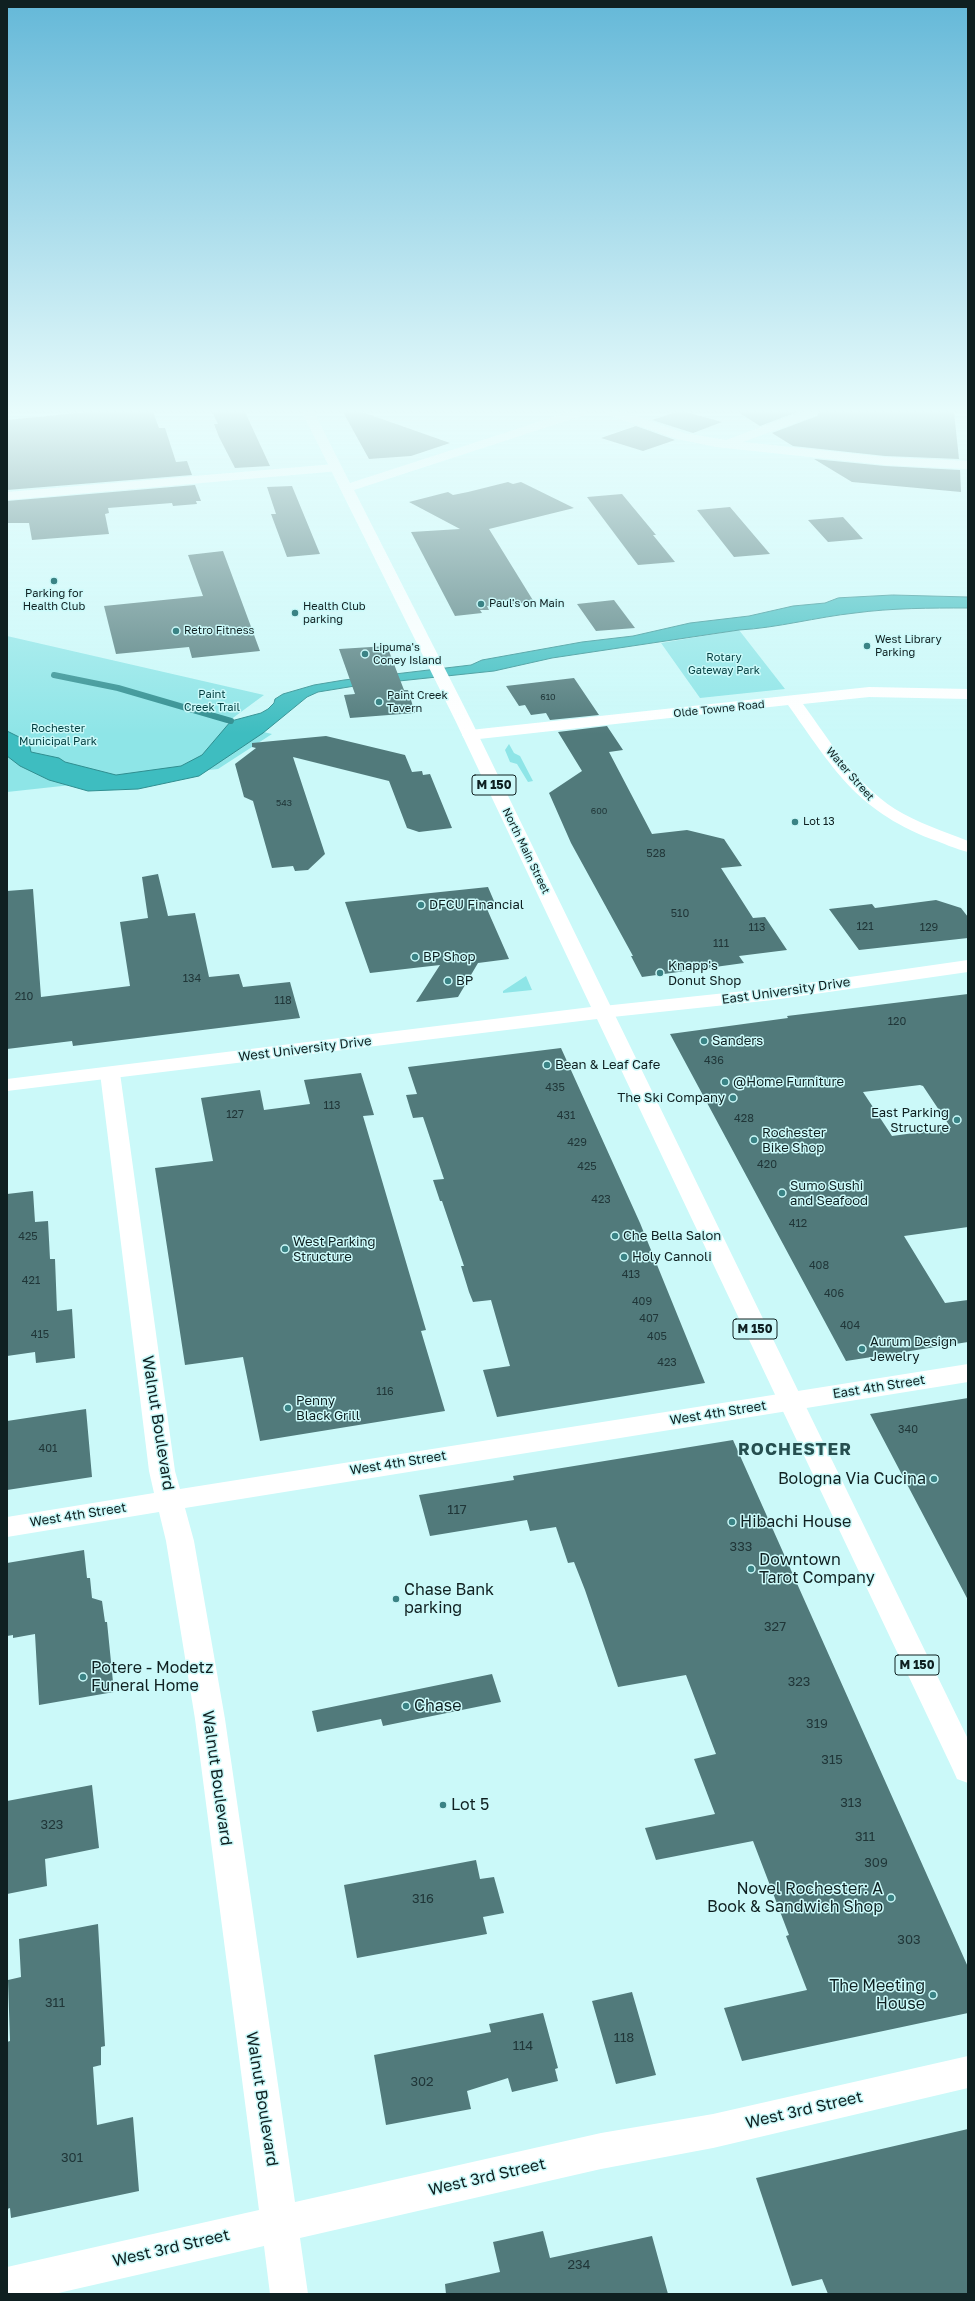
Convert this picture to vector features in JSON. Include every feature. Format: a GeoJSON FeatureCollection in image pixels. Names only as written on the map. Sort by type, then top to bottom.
{"type":"FeatureCollection","features":[{"type":"Feature","properties":{"kind":"street","name":"North Main Street"},"geometry":{"type":"LineString","coordinates":[[362,519],[470,735],[603,1012]]}},
{"type":"Feature","properties":{"kind":"street","name":"Olde Towne Road"},"geometry":{"type":"LineString","coordinates":[[470,735],[792,700],[893,692],[968,694]]}},
{"type":"Feature","properties":{"kind":"street","name":"Water Street"},"geometry":{"type":"LineString","coordinates":[[792,700],[852,778],[878,805],[912,826],[968,847]]}},
{"type":"Feature","properties":{"kind":"street","name":"East University Drive"},"geometry":{"type":"LineString","coordinates":[[603,1012],[773,994],[968,966]]}},
{"type":"Feature","properties":{"kind":"street","name":"West University Drive"},"geometry":{"type":"LineString","coordinates":[[7,1085],[603,1012]]}},
{"type":"Feature","properties":{"kind":"street","name":"M 150"},"geometry":{"type":"LineString","coordinates":[[603,1012],[968,1770]]}},
{"type":"Feature","properties":{"kind":"street","name":"Walnut Boulevard"},"geometry":{"type":"LineString","coordinates":[[110,1073],[162,1472],[180,1541],[210,1719],[246,1990],[289,2294]]}},
{"type":"Feature","properties":{"kind":"street","name":"East 4th Street"},"geometry":{"type":"LineString","coordinates":[[790,1401],[968,1373]]}},
{"type":"Feature","properties":{"kind":"street","name":"West 4th Street"},"geometry":{"type":"LineString","coordinates":[[7,1527],[790,1401]]}},
{"type":"Feature","properties":{"kind":"street","name":"West 3rd Street"},"geometry":{"type":"LineString","coordinates":[[7,2286],[601,2151],[713,2131],[968,2072]]}},
{"type":"Feature","properties":{"kind":"green space","name":"Rotary Gateway Park"},"geometry":{"type":"Polygon","coordinates":[[[739,630],[785,689],[700,698],[661,643],[739,630]]]}},
{"type":"Feature","properties":{"kind":"green space","name":"Rochester Municipal Park"},"geometry":{"type":"Polygon","coordinates":[[[7,636],[264,695],[226,723],[272,734],[218,769],[7,792],[7,636]]]}},
{"type":"Feature","properties":{"kind":"green space"},"geometry":{"type":"Polygon","coordinates":[[[509,744],[514,753],[520,756],[533,781],[528,782],[517,764],[510,762],[505,750],[509,744]]]}},
{"type":"Feature","properties":{"kind":"green space"},"geometry":{"type":"Polygon","coordinates":[[[526,976],[532,990],[503,993],[503,991],[526,976]]]}},
{"type":"Feature","properties":{"kind":"shaded area"},"geometry":{"type":"Polygon","coordinates":[[[893,595],[968,597],[968,608],[925,608],[869,611],[552,658],[494,671],[361,685],[318,692],[307,697],[263,733],[199,776],[138,789],[88,791],[49,780],[20,766],[7,756],[7,731],[29,742],[31,752],[59,758],[65,762],[116,775],[181,766],[202,755],[231,721],[261,713],[268,709],[274,703],[275,699],[283,694],[314,685],[471,665],[482,660],[582,642],[633,636],[690,623],[749,616],[793,606],[825,603],[838,598],[893,595]]]}},
{"type":"Feature","properties":{"kind":"building"},"geometry":{"type":"Polygon","coordinates":[[[7,519],[106,519],[109,534],[32,540],[29,523],[7,523],[7,519]]]}},
{"type":"Feature","properties":{"kind":"building"},"geometry":{"type":"Polygon","coordinates":[[[273,519],[306,519],[320,554],[287,557],[273,519]]]}},
{"type":"Feature","properties":{"kind":"building"},"geometry":{"type":"Polygon","coordinates":[[[442,519],[528,519],[489,529],[534,602],[487,606],[489,610],[480,610],[482,613],[455,616],[411,532],[460,529],[442,519]]]}},
{"type":"Feature","properties":{"kind":"building"},"geometry":{"type":"Polygon","coordinates":[[[604,519],[643,519],[656,535],[653,535],[675,562],[638,565],[604,519]]]}},
{"type":"Feature","properties":{"kind":"building"},"geometry":{"type":"Polygon","coordinates":[[[704,519],[741,519],[770,554],[734,557],[704,519]]]}},
{"type":"Feature","properties":{"kind":"building"},"geometry":{"type":"Polygon","coordinates":[[[845,519],[863,539],[828,542],[808,520],[845,519]]]}},
{"type":"Feature","properties":{"kind":"building"},"geometry":{"type":"Polygon","coordinates":[[[223,551],[260,651],[192,658],[189,647],[116,654],[104,606],[203,596],[188,555],[223,551]]]}},
{"type":"Feature","properties":{"kind":"building"},"geometry":{"type":"Polygon","coordinates":[[[614,600],[635,628],[596,631],[577,604],[614,600]]]}},
{"type":"Feature","properties":{"kind":"building"},"geometry":{"type":"Polygon","coordinates":[[[387,646],[404,690],[408,690],[415,713],[350,718],[344,695],[355,694],[339,649],[387,646]]]}},
{"type":"Feature","properties":{"kind":"building"},"geometry":{"type":"Polygon","coordinates":[[[574,678],[599,715],[550,720],[546,713],[531,715],[525,705],[519,706],[506,686],[574,678]]]}},
{"type":"Feature","properties":{"kind":"building"},"geometry":{"type":"Polygon","coordinates":[[[607,726],[623,750],[609,752],[652,834],[687,830],[724,839],[742,866],[721,868],[753,918],[765,917],[787,950],[739,956],[744,963],[642,977],[631,956],[633,956],[571,843],[549,793],[582,771],[558,732],[607,726]]]}},
{"type":"Feature","properties":{"kind":"building"},"geometry":{"type":"Polygon","coordinates":[[[326,736],[405,755],[412,772],[422,771],[423,775],[430,774],[452,828],[419,832],[407,828],[389,781],[293,757],[325,854],[308,870],[295,871],[293,866],[272,868],[253,801],[244,797],[235,764],[256,748],[252,747],[252,743],[326,736]]]}},
{"type":"Feature","properties":{"kind":"building"},"geometry":{"type":"Polygon","coordinates":[[[158,874],[168,916],[195,913],[209,977],[239,974],[243,987],[290,982],[300,1018],[73,1046],[72,1041],[7,1049],[7,891],[33,889],[41,997],[130,986],[120,922],[148,918],[142,877],[158,874]]]}},
{"type":"Feature","properties":{"kind":"building"},"geometry":{"type":"Polygon","coordinates":[[[488,887],[497,908],[487,909],[509,959],[478,963],[458,997],[416,1002],[440,965],[370,973],[345,902],[488,887]]]}},
{"type":"Feature","properties":{"kind":"building"},"geometry":{"type":"Polygon","coordinates":[[[936,900],[961,908],[968,917],[968,938],[859,950],[829,909],[872,904],[875,908],[936,900]]]}},
{"type":"Feature","properties":{"kind":"building"},"geometry":{"type":"Polygon","coordinates":[[[968,994],[968,1227],[904,1236],[945,1303],[968,1300],[968,1342],[846,1361],[670,1034],[788,1018],[787,1016],[968,994]],[[920,1085],[863,1092],[892,1136],[951,1128],[923,1086],[920,1085]]]}},
{"type":"Feature","properties":{"kind":"building"},"geometry":{"type":"Polygon","coordinates":[[[561,1048],[640,1223],[705,1383],[497,1417],[483,1370],[510,1366],[491,1300],[473,1302],[469,1292],[461,1266],[464,1266],[442,1201],[440,1201],[433,1180],[444,1179],[423,1117],[413,1118],[406,1095],[417,1094],[408,1067],[561,1048]]]}},
{"type":"Feature","properties":{"kind":"building","name":"West Parking Structure"},"geometry":{"type":"Polygon","coordinates":[[[361,1073],[374,1115],[363,1116],[426,1330],[421,1331],[445,1411],[260,1441],[243,1357],[185,1365],[155,1168],[213,1161],[201,1098],[260,1090],[264,1110],[310,1104],[304,1080],[361,1073]]]}},
{"type":"Feature","properties":{"kind":"building"},"geometry":{"type":"Polygon","coordinates":[[[33,1191],[35,1222],[48,1221],[50,1259],[55,1259],[57,1311],[72,1309],[75,1358],[36,1363],[35,1352],[7,1356],[7,1194],[33,1191]]]}},
{"type":"Feature","properties":{"kind":"building"},"geometry":{"type":"Polygon","coordinates":[[[968,1398],[968,1600],[870,1414],[968,1398]]]}},
{"type":"Feature","properties":{"kind":"building"},"geometry":{"type":"Polygon","coordinates":[[[86,1409],[92,1477],[7,1490],[7,1421],[86,1409]]]}},
{"type":"Feature","properties":{"kind":"building"},"geometry":{"type":"Polygon","coordinates":[[[733,1440],[968,1967],[968,2013],[742,2061],[724,2008],[807,1990],[786,1936],[789,1935],[753,1841],[656,1860],[645,1828],[715,1814],[694,1759],[716,1754],[686,1675],[618,1687],[585,1590],[574,1562],[568,1563],[556,1527],[530,1531],[527,1520],[430,1536],[419,1495],[514,1480],[513,1476],[733,1440]]]}},
{"type":"Feature","properties":{"kind":"building"},"geometry":{"type":"Polygon","coordinates":[[[84,1550],[87,1578],[90,1578],[92,1598],[102,1601],[105,1622],[107,1622],[114,1692],[39,1705],[35,1634],[13,1638],[13,1635],[7,1636],[7,1563],[84,1550]]]}},
{"type":"Feature","properties":{"kind":"building","name":"Chase"},"geometry":{"type":"Polygon","coordinates":[[[492,1674],[501,1702],[383,1726],[381,1719],[317,1732],[312,1711],[492,1674]]]}},
{"type":"Feature","properties":{"kind":"building"},"geometry":{"type":"Polygon","coordinates":[[[92,1785],[99,1848],[45,1859],[47,1886],[7,1894],[7,1801],[92,1785]]]}},
{"type":"Feature","properties":{"kind":"building"},"geometry":{"type":"Polygon","coordinates":[[[476,1860],[480,1879],[494,1877],[504,1913],[483,1917],[487,1934],[357,1958],[344,1885],[476,1860]]]}},
{"type":"Feature","properties":{"kind":"building"},"geometry":{"type":"Polygon","coordinates":[[[98,1924],[105,2046],[101,2047],[101,2065],[93,2067],[97,2125],[133,2117],[139,2191],[11,2218],[10,2208],[7,2209],[7,2042],[10,2041],[8,1980],[21,1977],[19,1939],[98,1924]]]}},
{"type":"Feature","properties":{"kind":"building"},"geometry":{"type":"Polygon","coordinates":[[[632,1992],[656,2075],[616,2084],[592,2001],[632,1992]]]}},
{"type":"Feature","properties":{"kind":"building"},"geometry":{"type":"Polygon","coordinates":[[[543,2013],[558,2068],[555,2069],[558,2081],[512,2092],[508,2078],[467,2091],[471,2109],[386,2125],[374,2055],[491,2032],[489,2024],[543,2013]]]}},
{"type":"Feature","properties":{"kind":"building"},"geometry":{"type":"Polygon","coordinates":[[[968,2129],[968,2294],[828,2294],[822,2279],[792,2286],[756,2178],[968,2129]]]}},
{"type":"Feature","properties":{"kind":"building"},"geometry":{"type":"Polygon","coordinates":[[[543,2231],[550,2258],[652,2236],[668,2294],[446,2294],[445,2284],[500,2272],[493,2242],[543,2231]]]}},
{"type":"Feature","properties":{"kind":"waterway"},"geometry":{"type":"LineString","coordinates":[[54,675],[118,688],[231,721]]}},
{"type":"Feature","properties":{"kind":"place","name":"Parking for Health Club"},"geometry":{"type":"Point","coordinates":[54,581]}},
{"type":"Feature","properties":{"kind":"place","name":"Paul's on Main"},"geometry":{"type":"Point","coordinates":[481,604]}},
{"type":"Feature","properties":{"kind":"place","name":"Health Club parking"},"geometry":{"type":"Point","coordinates":[295,613]}},
{"type":"Feature","properties":{"kind":"place","name":"Retro Fitness"},"geometry":{"type":"Point","coordinates":[176,631]}},
{"type":"Feature","properties":{"kind":"place","name":"West Library Parking"},"geometry":{"type":"Point","coordinates":[867,646]}},
{"type":"Feature","properties":{"kind":"place","name":"Lipuma's Coney Island"},"geometry":{"type":"Point","coordinates":[365,654]}},
{"type":"Feature","properties":{"kind":"place","name":"Paint Creek Tavern"},"geometry":{"type":"Point","coordinates":[379,702]}},
{"type":"Feature","properties":{"kind":"place","name":"Lot 13"},"geometry":{"type":"Point","coordinates":[795,822]}},
{"type":"Feature","properties":{"kind":"place","name":"DFCU Financial"},"geometry":{"type":"Point","coordinates":[421,905]}},
{"type":"Feature","properties":{"kind":"place","name":"BP Shop"},"geometry":{"type":"Point","coordinates":[415,957]}},
{"type":"Feature","properties":{"kind":"place","name":"Knapp's Donut Shop"},"geometry":{"type":"Point","coordinates":[660,973]}},
{"type":"Feature","properties":{"kind":"place","name":"BP"},"geometry":{"type":"Point","coordinates":[448,981]}},
{"type":"Feature","properties":{"kind":"place","name":"Sanders"},"geometry":{"type":"Point","coordinates":[704,1041]}},
{"type":"Feature","properties":{"kind":"place","name":"Bean & Leaf Cafe"},"geometry":{"type":"Point","coordinates":[547,1065]}},
{"type":"Feature","properties":{"kind":"place","name":"@Home Furniture"},"geometry":{"type":"Point","coordinates":[725,1082]}},
{"type":"Feature","properties":{"kind":"place","name":"The Ski Company"},"geometry":{"type":"Point","coordinates":[733,1098]}},
{"type":"Feature","properties":{"kind":"place","name":"East Parking Structure"},"geometry":{"type":"Point","coordinates":[957,1120]}},
{"type":"Feature","properties":{"kind":"place","name":"Rochester Bike Shop"},"geometry":{"type":"Point","coordinates":[754,1140]}},
{"type":"Feature","properties":{"kind":"place","name":"Sumo Sushi and Seafood"},"geometry":{"type":"Point","coordinates":[782,1193]}},
{"type":"Feature","properties":{"kind":"place","name":"Che Bella Salon"},"geometry":{"type":"Point","coordinates":[615,1236]}},
{"type":"Feature","properties":{"kind":"place","name":"West Parking Structure"},"geometry":{"type":"Point","coordinates":[285,1249]}},
{"type":"Feature","properties":{"kind":"place","name":"Holy Cannoli"},"geometry":{"type":"Point","coordinates":[624,1257]}},
{"type":"Feature","properties":{"kind":"place","name":"Aurum Design Jewelry"},"geometry":{"type":"Point","coordinates":[862,1349]}},
{"type":"Feature","properties":{"kind":"place","name":"Penny Black Grill"},"geometry":{"type":"Point","coordinates":[288,1408]}},
{"type":"Feature","properties":{"kind":"place","name":"Bologna Via Cucina"},"geometry":{"type":"Point","coordinates":[934,1479]}},
{"type":"Feature","properties":{"kind":"place","name":"Hibachi House"},"geometry":{"type":"Point","coordinates":[732,1522]}},
{"type":"Feature","properties":{"kind":"place","name":"Downtown Tarot Company"},"geometry":{"type":"Point","coordinates":[751,1569]}},
{"type":"Feature","properties":{"kind":"place","name":"Chase Bank parking"},"geometry":{"type":"Point","coordinates":[396,1599]}},
{"type":"Feature","properties":{"kind":"place","name":"Potere - Modetz Funeral Home"},"geometry":{"type":"Point","coordinates":[83,1677]}},
{"type":"Feature","properties":{"kind":"place","name":"Chase"},"geometry":{"type":"Point","coordinates":[406,1706]}},
{"type":"Feature","properties":{"kind":"place","name":"Lot 5"},"geometry":{"type":"Point","coordinates":[443,1805]}},
{"type":"Feature","properties":{"kind":"place","name":"Novel Rochester: A Book & Sandwich Shop"},"geometry":{"type":"Point","coordinates":[891,1898]}},
{"type":"Feature","properties":{"kind":"place","name":"The Meeting House"},"geometry":{"type":"Point","coordinates":[933,1995]}},
{"type":"Feature","properties":{"kind":"district","name":"ROCHESTER"},"geometry":{"type":"Point","coordinates":[795,1450]}},
{"type":"Feature","properties":{"kind":"park label","name":"Paint Creek Trail"},"geometry":{"type":"Point","coordinates":[212,701]}}]}
